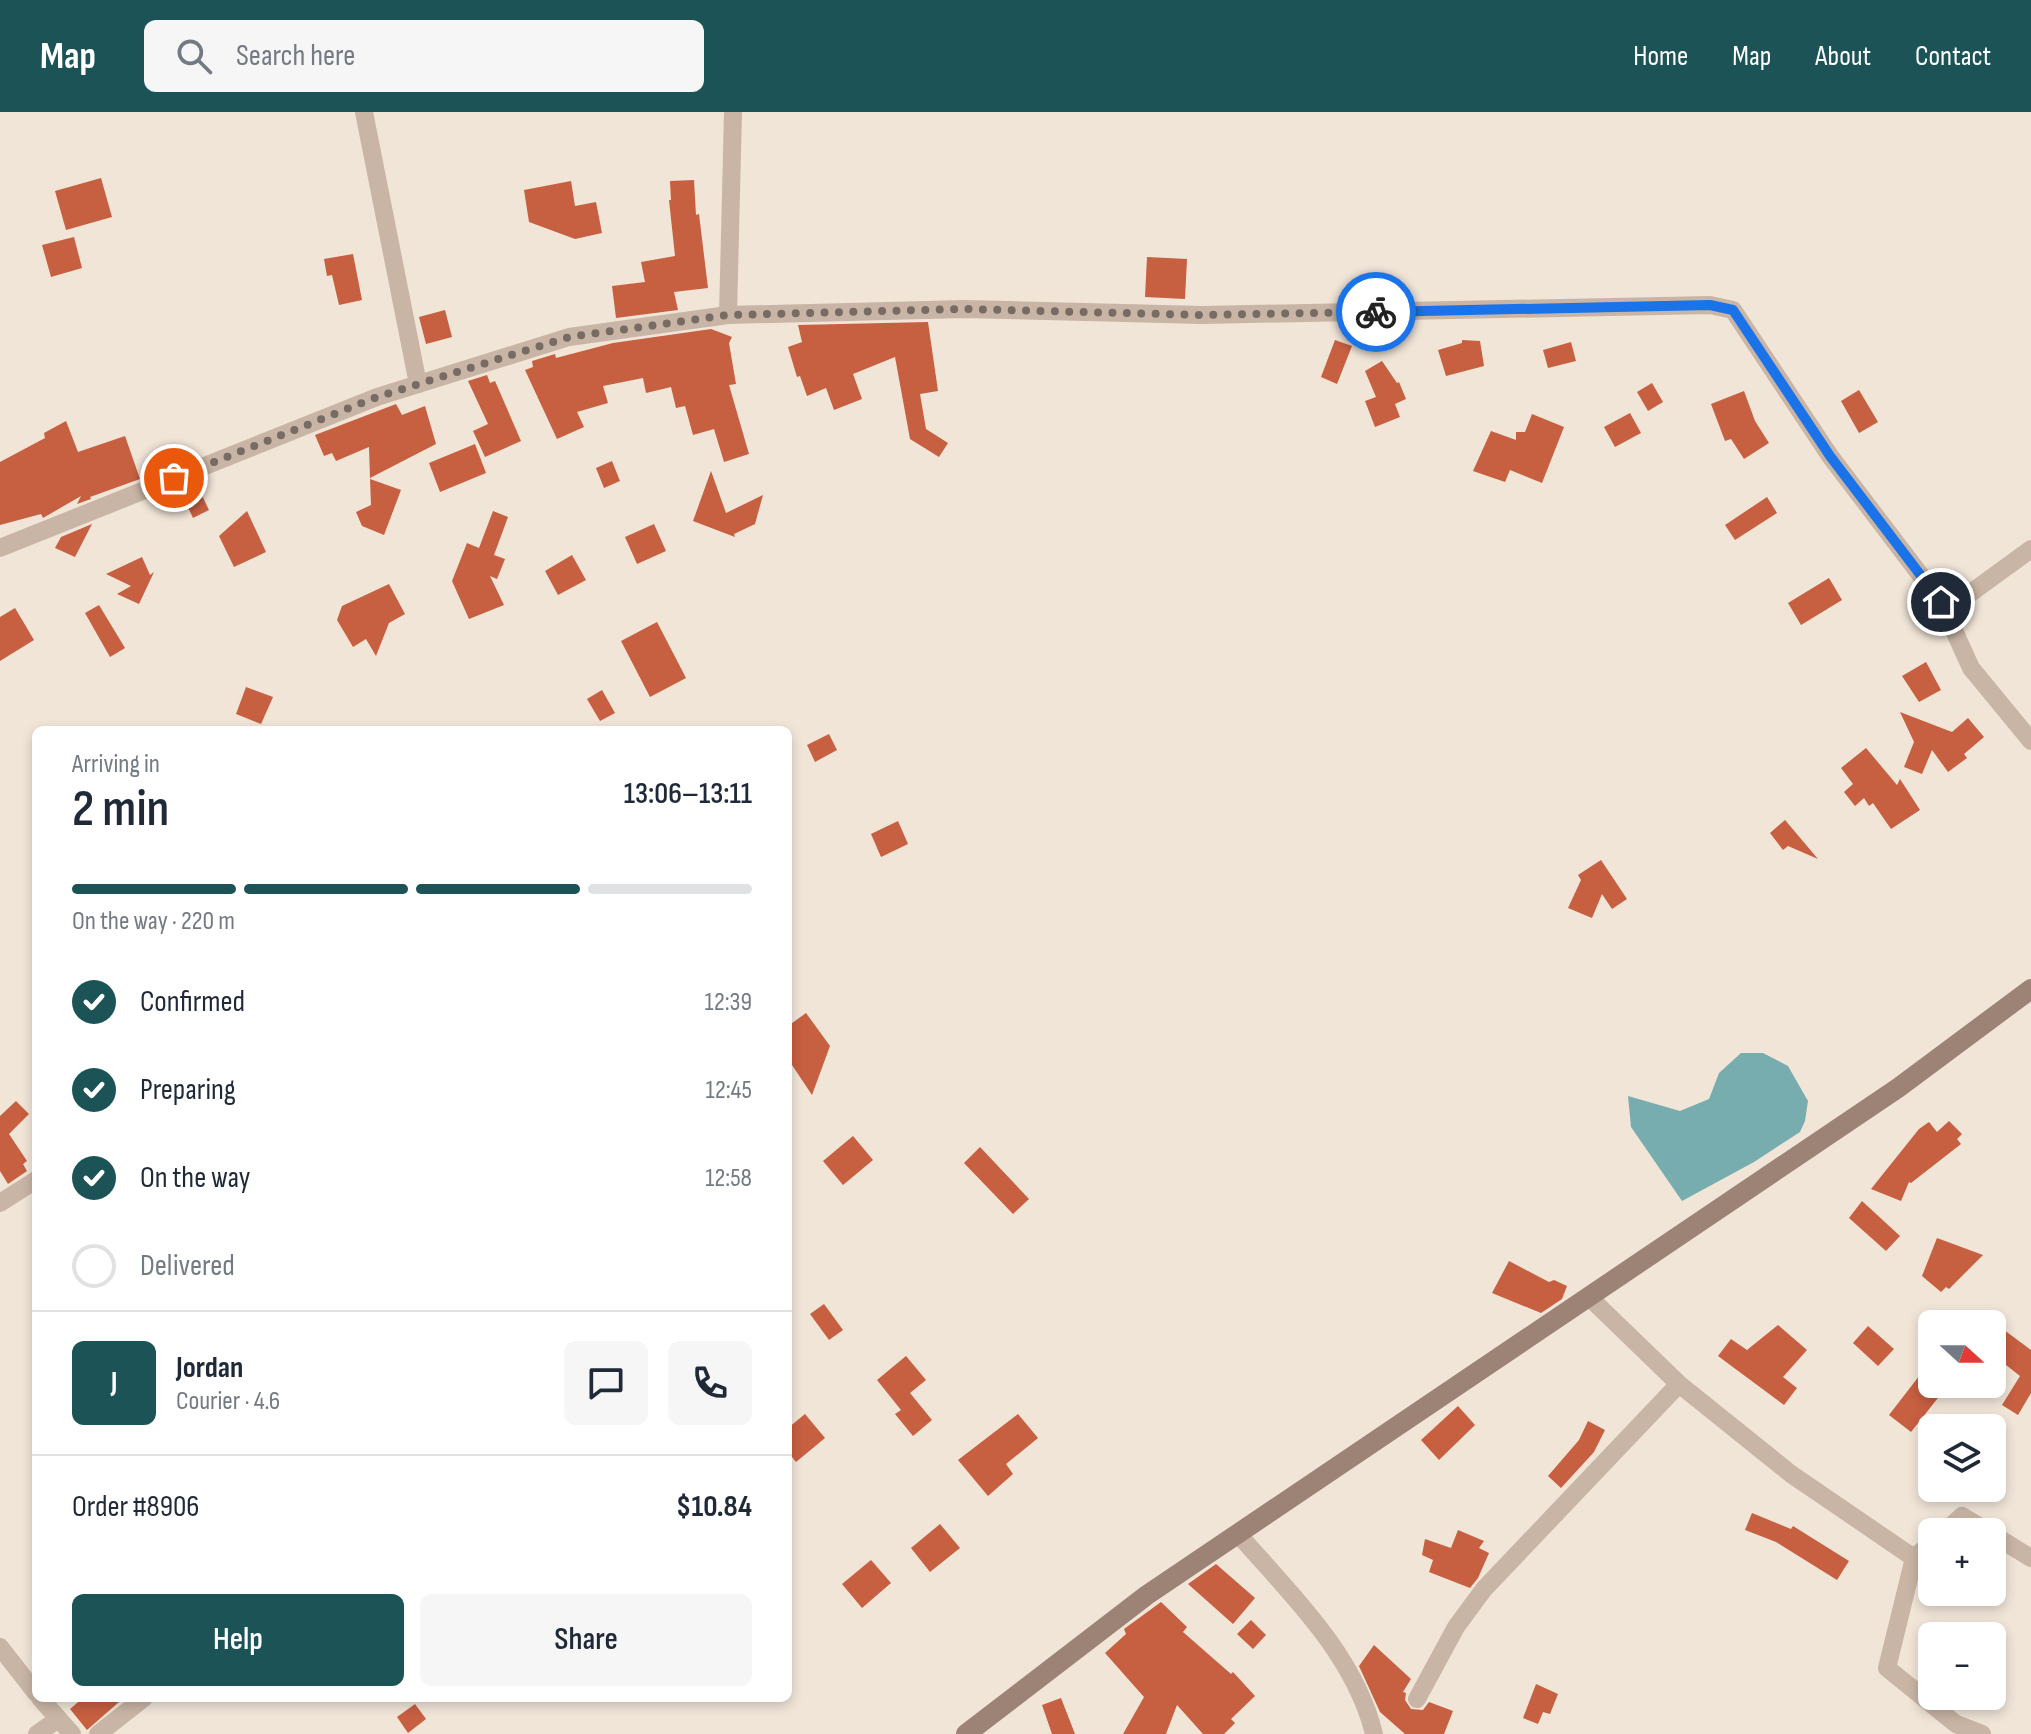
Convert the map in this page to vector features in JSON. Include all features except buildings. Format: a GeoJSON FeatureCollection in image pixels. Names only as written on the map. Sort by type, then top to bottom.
{"type":"FeatureCollection","features":[{"type":"Feature","properties":{"kind":"street"},"geometry":{"type":"LineString","coordinates":[[364,112],[418,384]]}},
{"type":"Feature","properties":{"kind":"street"},"geometry":{"type":"LineString","coordinates":[[728,315],[733,112]]}},
{"type":"Feature","properties":{"kind":"street"},"geometry":{"type":"LineString","coordinates":[[0,548],[377,397],[569,337],[728,315],[964,309],[1202,315],[1710,305],[1733,310],[1830,456],[1941,602],[1971,668],[2031,741]]}},
{"type":"Feature","properties":{"kind":"street"},"geometry":{"type":"LineString","coordinates":[[1941,602],[1961,600],[2031,549]]}},
{"type":"Feature","properties":{"kind":"street"},"geometry":{"type":"LineString","coordinates":[[966,1734],[1147,1595],[1898,1088],[2031,989]]}},
{"type":"Feature","properties":{"kind":"street"},"geometry":{"type":"LineString","coordinates":[[0,1203],[32,1183]]}},
{"type":"Feature","properties":{"kind":"street"},"geometry":{"type":"LineString","coordinates":[[1589,1297],[1679,1384],[1791,1474],[1914,1558]]}},
{"type":"Feature","properties":{"kind":"street"},"geometry":{"type":"LineString","coordinates":[[1417,1699],[1456,1627],[1484,1589],[1679,1384]]}},
{"type":"Feature","properties":{"kind":"street"},"geometry":{"type":"LineString","coordinates":[[1238,1534],[1320,1627],[1368,1706],[1374,1734]]}},
{"type":"Feature","properties":{"kind":"street"},"geometry":{"type":"LineString","coordinates":[[2006,1543],[2031,1558]]}},
{"type":"Feature","properties":{"kind":"street"},"geometry":{"type":"LineString","coordinates":[[1918,1554],[1914,1558],[1887,1668],[1956,1724],[1982,1734]]}},
{"type":"Feature","properties":{"kind":"street"},"geometry":{"type":"LineString","coordinates":[[0,1647],[32,1688]]}},
{"type":"Feature","properties":{"kind":"street"},"geometry":{"type":"LineString","coordinates":[[43,1702],[72,1734]]}},
{"type":"Feature","properties":{"kind":"street"},"geometry":{"type":"LineString","coordinates":[[98,1734],[139,1702]]}},
{"type":"Feature","properties":{"kind":"street"},"geometry":{"type":"LineString","coordinates":[[37,1734],[58,1719]]}},
{"type":"Feature","properties":{"kind":"water"},"geometry":{"type":"Polygon","coordinates":[[[1741,1053],[1763,1053],[1788,1066],[1808,1101],[1805,1121],[1800,1132],[1754,1162],[1682,1201],[1631,1127],[1628,1096],[1680,1111],[1709,1099],[1719,1073],[1741,1053]]]}},
{"type":"Feature","properties":{"kind":"way so far"},"geometry":{"type":"LineString","coordinates":[[174,478],[377,397],[569,337],[728,315],[964,309],[1202,315],[1376,312]]}},
{"type":"Feature","properties":{"kind":"route"},"geometry":{"type":"LineString","coordinates":[[1376,312],[1710,305],[1733,310],[1830,456],[1941,602]]}}]}
